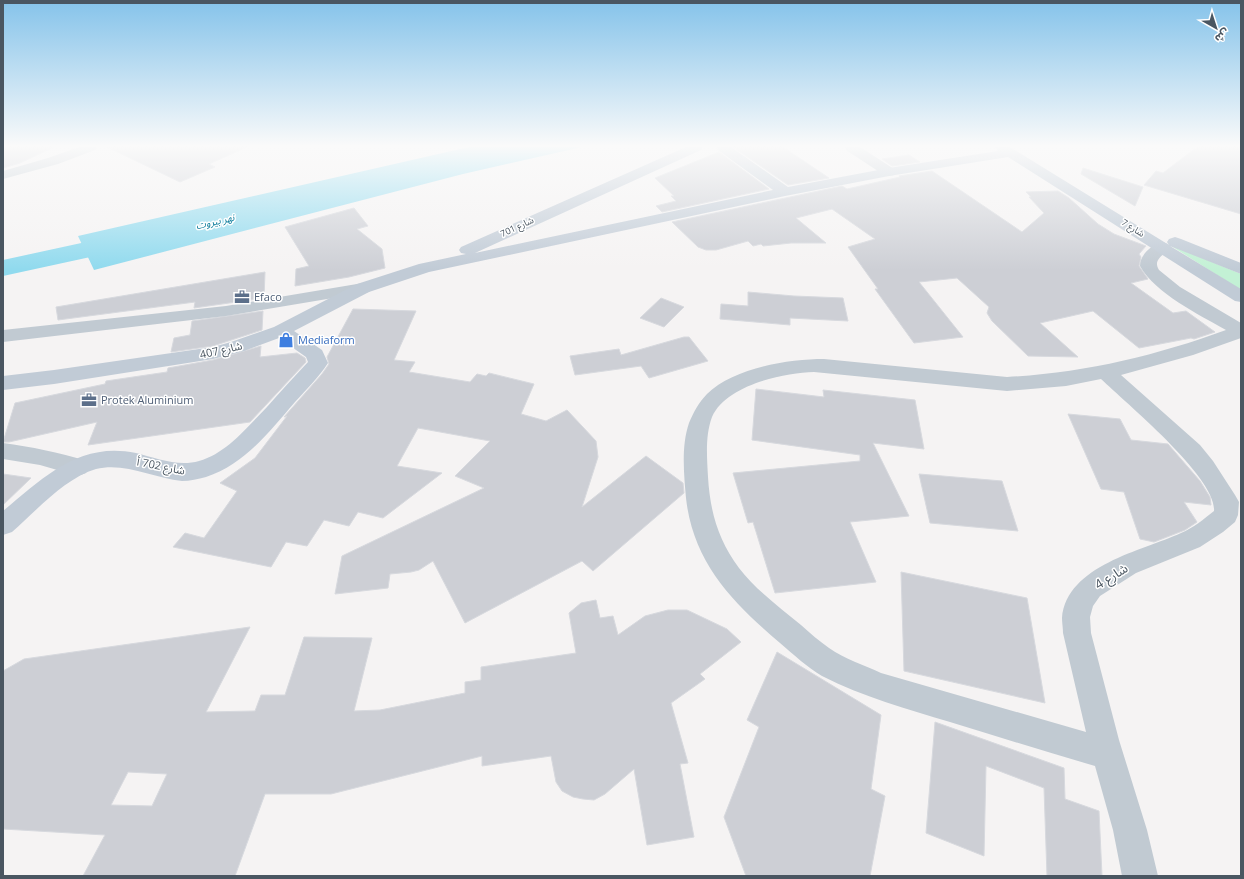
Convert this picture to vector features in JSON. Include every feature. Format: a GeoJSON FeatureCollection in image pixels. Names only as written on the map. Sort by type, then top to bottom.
{"type":"FeatureCollection","features":[{"type":"Feature","properties":{"kind":"street","name":"شارع 701"},"geometry":{"type":"LineString","coordinates":[[425,268],[604,188]]}},
{"type":"Feature","properties":{"kind":"street"},"geometry":{"type":"LineString","coordinates":[[780,188],[785,192]]}},
{"type":"Feature","properties":{"kind":"street"},"geometry":{"type":"LineString","coordinates":[[425,268],[806,188]]}},
{"type":"Feature","properties":{"kind":"street","name":"شارع 7"},"geometry":{"type":"LineString","coordinates":[[1075,188],[1169,244]]}},
{"type":"Feature","properties":{"kind":"street"},"geometry":{"type":"LineString","coordinates":[[1236,267],[1169,244],[1154,253],[1148,261],[1148,267],[1152,274],[1185,297],[1241,331]]}},
{"type":"Feature","properties":{"kind":"street"},"geometry":{"type":"LineString","coordinates":[[1169,244],[1241,297]]}},
{"type":"Feature","properties":{"kind":"street","name":"شارع 407"},"geometry":{"type":"LineString","coordinates":[[3,383],[54,377],[213,353],[237,347],[281,331],[363,288],[425,268]]}},
{"type":"Feature","properties":{"kind":"street"},"geometry":{"type":"LineString","coordinates":[[3,336],[226,311],[363,288]]}},
{"type":"Feature","properties":{"kind":"street","name":"شارع 702 أ"},"geometry":{"type":"LineString","coordinates":[[3,525],[30,500],[56,480],[78,467],[106,459],[122,459],[186,472],[210,466],[234,453],[247,442],[318,363],[315,354],[281,331]]}},
{"type":"Feature","properties":{"kind":"street"},"geometry":{"type":"LineString","coordinates":[[1107,754],[881,686],[851,675],[820,658],[765,615],[727,575],[706,533],[700,514],[698,500],[695,444],[696,432],[700,420],[711,401],[720,393],[752,378],[791,367],[823,367],[1007,384],[1030,384],[1105,372],[1204,346],[1241,331]]}},
{"type":"Feature","properties":{"kind":"street","name":"شارع 4"},"geometry":{"type":"LineString","coordinates":[[1105,372],[1192,451],[1205,467],[1227,502],[1226,514],[1214,526],[1191,540],[1127,565],[1091,588],[1081,600],[1076,617],[1078,633],[1107,754],[1125,809],[1138,860],[1140,876]]}},
{"type":"Feature","properties":{"kind":"street"},"geometry":{"type":"LineString","coordinates":[[3,451],[78,467]]}},
{"type":"Feature","properties":{"kind":"green space"},"geometry":{"type":"Polygon","coordinates":[[[1168,244],[1241,274],[1241,290],[1168,244]]]}},
{"type":"Feature","properties":{"kind":"water"},"geometry":{"type":"Polygon","coordinates":[[[289,188],[409,188],[94,270],[78,236],[289,188]]]}},
{"type":"Feature","properties":{"kind":"building"},"geometry":{"type":"Polygon","coordinates":[[[666,188],[769,189],[662,212],[656,206],[676,201],[671,196],[674,196],[666,188]]]}},
{"type":"Feature","properties":{"kind":"building"},"geometry":{"type":"Polygon","coordinates":[[[832,188],[957,188],[1022,232],[1044,213],[1026,192],[1058,191],[1069,198],[1098,224],[1114,234],[1146,246],[1139,254],[1141,257],[1139,266],[1148,279],[1131,283],[1173,313],[1186,311],[1215,332],[1194,339],[1191,338],[1139,348],[1093,311],[1040,323],[1078,357],[1028,356],[992,321],[987,313],[989,307],[957,278],[919,282],[963,337],[914,343],[875,289],[878,289],[848,247],[875,239],[832,209],[796,218],[826,243],[791,243],[763,246],[761,244],[753,246],[748,241],[716,250],[706,250],[698,247],[672,222],[832,188]]]}},
{"type":"Feature","properties":{"kind":"building"},"geometry":{"type":"Polygon","coordinates":[[[1105,188],[1143,188],[1135,206],[1105,188]]]}},
{"type":"Feature","properties":{"kind":"building"},"geometry":{"type":"Polygon","coordinates":[[[1154,188],[1241,188],[1241,214],[1154,188]]]}},
{"type":"Feature","properties":{"kind":"building"},"geometry":{"type":"Polygon","coordinates":[[[354,208],[368,226],[357,229],[382,249],[385,268],[349,277],[295,286],[296,269],[309,266],[285,227],[354,208]]]}},
{"type":"Feature","properties":{"kind":"building"},"geometry":{"type":"Polygon","coordinates":[[[265,272],[264,298],[194,308],[195,302],[58,320],[56,307],[265,272]]]}},
{"type":"Feature","properties":{"kind":"building"},"geometry":{"type":"Polygon","coordinates":[[[748,292],[843,298],[848,321],[790,318],[790,325],[720,319],[721,304],[748,306],[748,292]]]}},
{"type":"Feature","properties":{"kind":"building"},"geometry":{"type":"Polygon","coordinates":[[[661,298],[684,307],[664,327],[640,318],[661,298]]]}},
{"type":"Feature","properties":{"kind":"building"},"geometry":{"type":"Polygon","coordinates":[[[353,309],[416,311],[394,360],[415,362],[409,372],[470,382],[477,374],[486,376],[489,373],[534,384],[521,414],[546,421],[567,410],[596,441],[598,457],[582,507],[646,456],[683,483],[684,493],[593,571],[582,561],[465,623],[433,561],[419,570],[390,574],[388,588],[335,594],[342,556],[484,488],[455,476],[490,441],[418,428],[397,466],[442,473],[383,518],[358,512],[349,526],[324,520],[307,546],[286,542],[271,567],[173,547],[185,533],[204,538],[237,491],[220,483],[255,458],[287,416],[284,417],[322,374],[329,364],[327,357],[353,309]]]}},
{"type":"Feature","properties":{"kind":"building"},"geometry":{"type":"Polygon","coordinates":[[[263,311],[262,330],[213,346],[171,352],[174,338],[190,335],[192,321],[263,311]]]}},
{"type":"Feature","properties":{"kind":"building"},"geometry":{"type":"Polygon","coordinates":[[[684,337],[689,337],[708,361],[649,378],[641,366],[575,375],[570,356],[619,349],[621,355],[684,337]]]}},
{"type":"Feature","properties":{"kind":"building"},"geometry":{"type":"Polygon","coordinates":[[[261,346],[260,357],[297,353],[305,358],[306,362],[250,422],[88,445],[97,422],[9,442],[3,442],[15,403],[105,384],[106,381],[167,372],[168,368],[213,360],[261,346]]]}},
{"type":"Feature","properties":{"kind":"building"},"geometry":{"type":"Polygon","coordinates":[[[756,389],[824,397],[823,390],[915,400],[924,449],[873,443],[909,516],[850,522],[876,582],[775,593],[753,522],[748,523],[733,473],[860,461],[860,455],[752,440],[756,389]]]}},
{"type":"Feature","properties":{"kind":"building"},"geometry":{"type":"Polygon","coordinates":[[[1068,414],[1120,419],[1131,440],[1168,444],[1200,481],[1210,497],[1211,505],[1184,502],[1197,522],[1185,530],[1154,542],[1140,539],[1124,492],[1101,489],[1068,414]]]}},
{"type":"Feature","properties":{"kind":"building"},"geometry":{"type":"Polygon","coordinates":[[[3,474],[31,478],[3,505],[3,474]]]}},
{"type":"Feature","properties":{"kind":"building"},"geometry":{"type":"Polygon","coordinates":[[[919,474],[1002,481],[1018,531],[930,523],[919,474]]]}},
{"type":"Feature","properties":{"kind":"building"},"geometry":{"type":"Polygon","coordinates":[[[901,572],[1027,598],[1045,703],[904,671],[901,572]]]}},
{"type":"Feature","properties":{"kind":"building"},"geometry":{"type":"Polygon","coordinates":[[[596,600],[600,618],[613,616],[618,635],[645,616],[668,610],[687,610],[727,629],[741,642],[700,674],[705,679],[671,703],[688,763],[680,764],[694,837],[647,845],[634,769],[605,794],[594,800],[583,799],[573,797],[562,791],[556,782],[551,756],[482,766],[482,756],[331,794],[265,794],[235,876],[83,876],[105,835],[3,829],[3,671],[24,659],[250,627],[206,712],[255,711],[261,695],[285,695],[304,637],[372,638],[354,711],[380,710],[465,693],[465,682],[481,680],[481,667],[576,653],[569,613],[581,603],[596,600]],[[128,772],[111,805],[152,806],[167,774],[128,772]]]}},
{"type":"Feature","properties":{"kind":"building"},"geometry":{"type":"Polygon","coordinates":[[[777,652],[881,715],[871,789],[885,796],[870,876],[746,876],[724,817],[759,727],[747,720],[777,652]]]}},
{"type":"Feature","properties":{"kind":"building"},"geometry":{"type":"Polygon","coordinates":[[[935,722],[1064,768],[1065,799],[1099,811],[1102,876],[1047,876],[1044,788],[986,766],[984,856],[926,833],[935,722]]]}},
{"type":"Feature","properties":{"kind":"waterway","name":"نهر بيروت"},"geometry":{"type":"LineString","coordinates":[[3,268],[132,240]]}},
{"type":"Feature","properties":{"kind":"place","name":"Efaco"},"geometry":{"type":"Point","coordinates":[242,297]}},
{"type":"Feature","properties":{"kind":"place","name":"Mediaform"},"geometry":{"type":"Point","coordinates":[286,340]}},
{"type":"Feature","properties":{"kind":"place","name":"Protek Aluminium"},"geometry":{"type":"Point","coordinates":[89,400]}}]}
